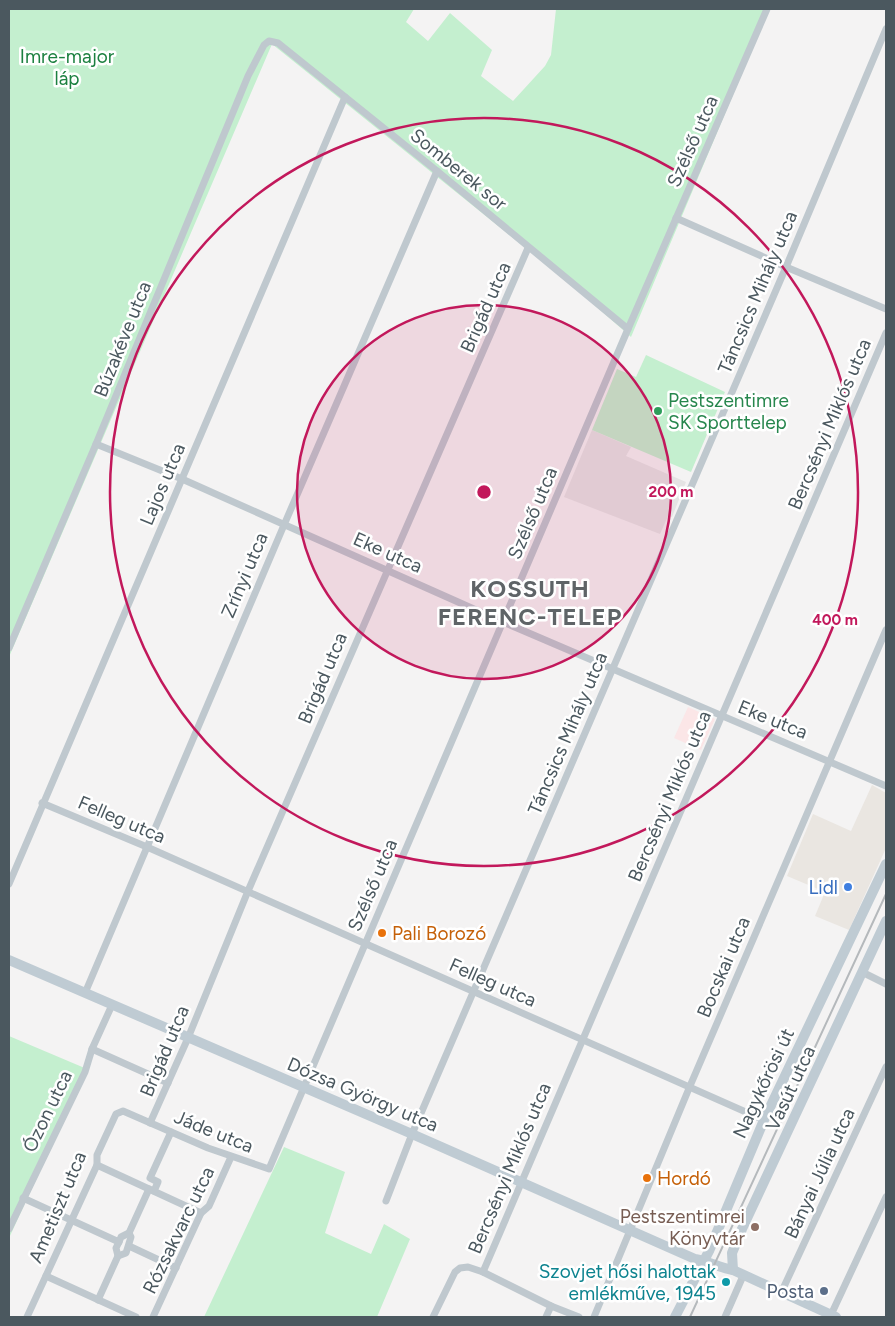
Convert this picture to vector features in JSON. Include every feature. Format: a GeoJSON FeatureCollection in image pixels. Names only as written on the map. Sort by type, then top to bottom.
{"type":"FeatureCollection","features":[{"type":"Feature","properties":{"kind":"street","name":"Szélső utca"},"geometry":{"type":"LineString","coordinates":[[269,1169],[767,9]]}},
{"type":"Feature","properties":{"kind":"street","name":"Táncsics Mihály utca"},"geometry":{"type":"LineString","coordinates":[[386,1201],[412,1134],[786,268],[886,29]]}},
{"type":"Feature","properties":{"kind":"street","name":"Somberek sor"},"geometry":{"type":"LineString","coordinates":[[266,43],[272,41],[278,43],[628,329]]}},
{"type":"Feature","properties":{"kind":"street","name":"Búzakéve utca"},"geometry":{"type":"LineString","coordinates":[[9,648],[96,444],[248,76],[259,52],[266,43]]}},
{"type":"Feature","properties":{"kind":"street","name":"Lajos utca"},"geometry":{"type":"LineString","coordinates":[[9,884],[345,97]]}},
{"type":"Feature","properties":{"kind":"street","name":"Zrínyi utca"},"geometry":{"type":"LineString","coordinates":[[85,993],[437,171]]}},
{"type":"Feature","properties":{"kind":"street"},"geometry":{"type":"LineString","coordinates":[[676,218],[786,268],[886,310]]}},
{"type":"Feature","properties":{"kind":"street","name":"Brigád utca"},"geometry":{"type":"LineString","coordinates":[[150,1123],[188,1038],[248,891],[387,569],[528,248]]}},
{"type":"Feature","properties":{"kind":"street","name":"Bercsényi Miklós utca"},"geometry":{"type":"LineString","coordinates":[[483,1272],[886,333]]}},
{"type":"Feature","properties":{"kind":"street","name":"Eke utca"},"geometry":{"type":"LineString","coordinates":[[96,444],[182,479],[503,622],[886,786]]}},
{"type":"Feature","properties":{"kind":"street","name":"Bocskai utca"},"geometry":{"type":"LineString","coordinates":[[594,1317],[690,1086],[886,630]]}},
{"type":"Feature","properties":{"kind":"street","name":"Felleg utca"},"geometry":{"type":"LineString","coordinates":[[42,803],[248,891],[764,1120]]}},
{"type":"Feature","properties":{"kind":"street","name":"Nagykőrösi út"},"geometry":{"type":"LineString","coordinates":[[675,1317],[704,1260],[764,1120],[886,864]]}},
{"type":"Feature","properties":{"kind":"street","name":"Vasút utca"},"geometry":{"type":"LineString","coordinates":[[733,1270],[732,1253],[740,1234],[886,921]]}},
{"type":"Feature","properties":{"kind":"street","name":"Dózsa György utca"},"geometry":{"type":"LineString","coordinates":[[9,960],[631,1229],[695,1259],[704,1260],[723,1269],[733,1270],[832,1317]]}},
{"type":"Feature","properties":{"kind":"street"},"geometry":{"type":"LineString","coordinates":[[862,972],[886,984]]}},
{"type":"Feature","properties":{"kind":"street","name":"Ózon utca"},"geometry":{"type":"LineString","coordinates":[[9,1229],[85,1072],[92,1049],[112,1005]]}},
{"type":"Feature","properties":{"kind":"street"},"geometry":{"type":"LineString","coordinates":[[92,1049],[168,1083]]}},
{"type":"Feature","properties":{"kind":"street","name":"Bányai Júlia utca"},"geometry":{"type":"LineString","coordinates":[[781,1293],[886,1067]]}},
{"type":"Feature","properties":{"kind":"street","name":"Jáde utca"},"geometry":{"type":"LineString","coordinates":[[119,1112],[123,1111],[231,1157],[269,1169]]}},
{"type":"Feature","properties":{"kind":"street","name":"Ametiszt utca"},"geometry":{"type":"LineString","coordinates":[[27,1317],[97,1165],[97,1155],[116,1114],[119,1112]]}},
{"type":"Feature","properties":{"kind":"street"},"geometry":{"type":"LineString","coordinates":[[98,1300],[118,1256],[116,1248],[118,1242],[121,1237],[129,1233],[151,1190],[158,1182],[150,1178],[171,1132]]}},
{"type":"Feature","properties":{"kind":"street","name":"Rózsakvarc utca"},"geometry":{"type":"LineString","coordinates":[[153,1317],[201,1213],[209,1206],[231,1157]]}},
{"type":"Feature","properties":{"kind":"street"},"geometry":{"type":"LineString","coordinates":[[97,1165],[201,1213]]}},
{"type":"Feature","properties":{"kind":"street"},"geometry":{"type":"LineString","coordinates":[[832,1317],[886,1197]]}},
{"type":"Feature","properties":{"kind":"street"},"geometry":{"type":"LineString","coordinates":[[23,1198],[118,1242]]}},
{"type":"Feature","properties":{"kind":"street"},"geometry":{"type":"LineString","coordinates":[[118,1256],[126,1253],[131,1237],[129,1233]]}},
{"type":"Feature","properties":{"kind":"street"},"geometry":{"type":"LineString","coordinates":[[129,1246],[176,1268]]}},
{"type":"Feature","properties":{"kind":"street"},"geometry":{"type":"LineString","coordinates":[[433,1317],[455,1272],[460,1268],[468,1267],[483,1272],[551,1306],[579,1317]]}},
{"type":"Feature","properties":{"kind":"street"},"geometry":{"type":"LineString","coordinates":[[46,1276],[136,1317]]}},
{"type":"Feature","properties":{"kind":"street"},"geometry":{"type":"LineString","coordinates":[[725,1317],[743,1276]]}},
{"type":"Feature","properties":{"kind":"street"},"geometry":{"type":"LineString","coordinates":[[546,1317],[551,1306]]}},
{"type":"Feature","properties":{"kind":"shaded area"},"geometry":{"type":"Polygon","coordinates":[[[592,430],[631,447],[626,456],[686,482],[672,517],[668,516],[660,534],[564,497],[592,430]]]}},
{"type":"Feature","properties":{"kind":"shaded area"},"geometry":{"type":"Polygon","coordinates":[[[688,707],[715,719],[701,750],[674,738],[688,707]]]}},
{"type":"Feature","properties":{"kind":"shaded area"},"geometry":{"type":"Polygon","coordinates":[[[872,785],[886,793],[886,848],[849,930],[815,916],[825,892],[787,876],[813,814],[851,831],[872,785]]]}},
{"type":"Feature","properties":{"kind":"green space","name":"Imre-major láp"},"geometry":{"type":"Polygon","coordinates":[[[9,9],[414,9],[406,22],[428,41],[450,13],[492,50],[481,76],[513,101],[545,66],[551,55],[556,9],[769,9],[631,337],[574,287],[272,44],[9,657],[9,9]]]}},
{"type":"Feature","properties":{"kind":"green space","name":"Pestszentimre SK Sporttelep"},"geometry":{"type":"Polygon","coordinates":[[[646,355],[725,392],[691,472],[592,430],[617,369],[636,377],[646,355]]]}},
{"type":"Feature","properties":{"kind":"green space"},"geometry":{"type":"Polygon","coordinates":[[[9,1036],[87,1069],[9,1238],[9,1036]]]}},
{"type":"Feature","properties":{"kind":"green space"},"geometry":{"type":"Polygon","coordinates":[[[284,1147],[345,1172],[325,1233],[371,1254],[384,1224],[410,1239],[377,1317],[204,1317],[284,1147]]]}},
{"type":"Feature","properties":{"kind":"railway"},"geometry":{"type":"LineString","coordinates":[[690,1317],[886,894]]}},
{"type":"Feature","properties":{"kind":"place","name":"Pestszentimre SK Sporttelep"},"geometry":{"type":"Point","coordinates":[658,411]}},
{"type":"Feature","properties":{"kind":"place","name":"Lidl"},"geometry":{"type":"Point","coordinates":[848,887]}},
{"type":"Feature","properties":{"kind":"place","name":"Pali Borozó"},"geometry":{"type":"Point","coordinates":[382,933]}},
{"type":"Feature","properties":{"kind":"place","name":"Hordó"},"geometry":{"type":"Point","coordinates":[647,1178]}},
{"type":"Feature","properties":{"kind":"place","name":"Pestszentimrei Könyvtár"},"geometry":{"type":"Point","coordinates":[755,1227]}},
{"type":"Feature","properties":{"kind":"place","name":"Szovjet hősi halottak emlékműve, 1945"},"geometry":{"type":"Point","coordinates":[726,1282]}},
{"type":"Feature","properties":{"kind":"place","name":"Posta"},"geometry":{"type":"Point","coordinates":[824,1291]}},
{"type":"Feature","properties":{"kind":"district","name":"KOSSUTH FERENC-TELEP"},"geometry":{"type":"Point","coordinates":[530,603]}}]}
